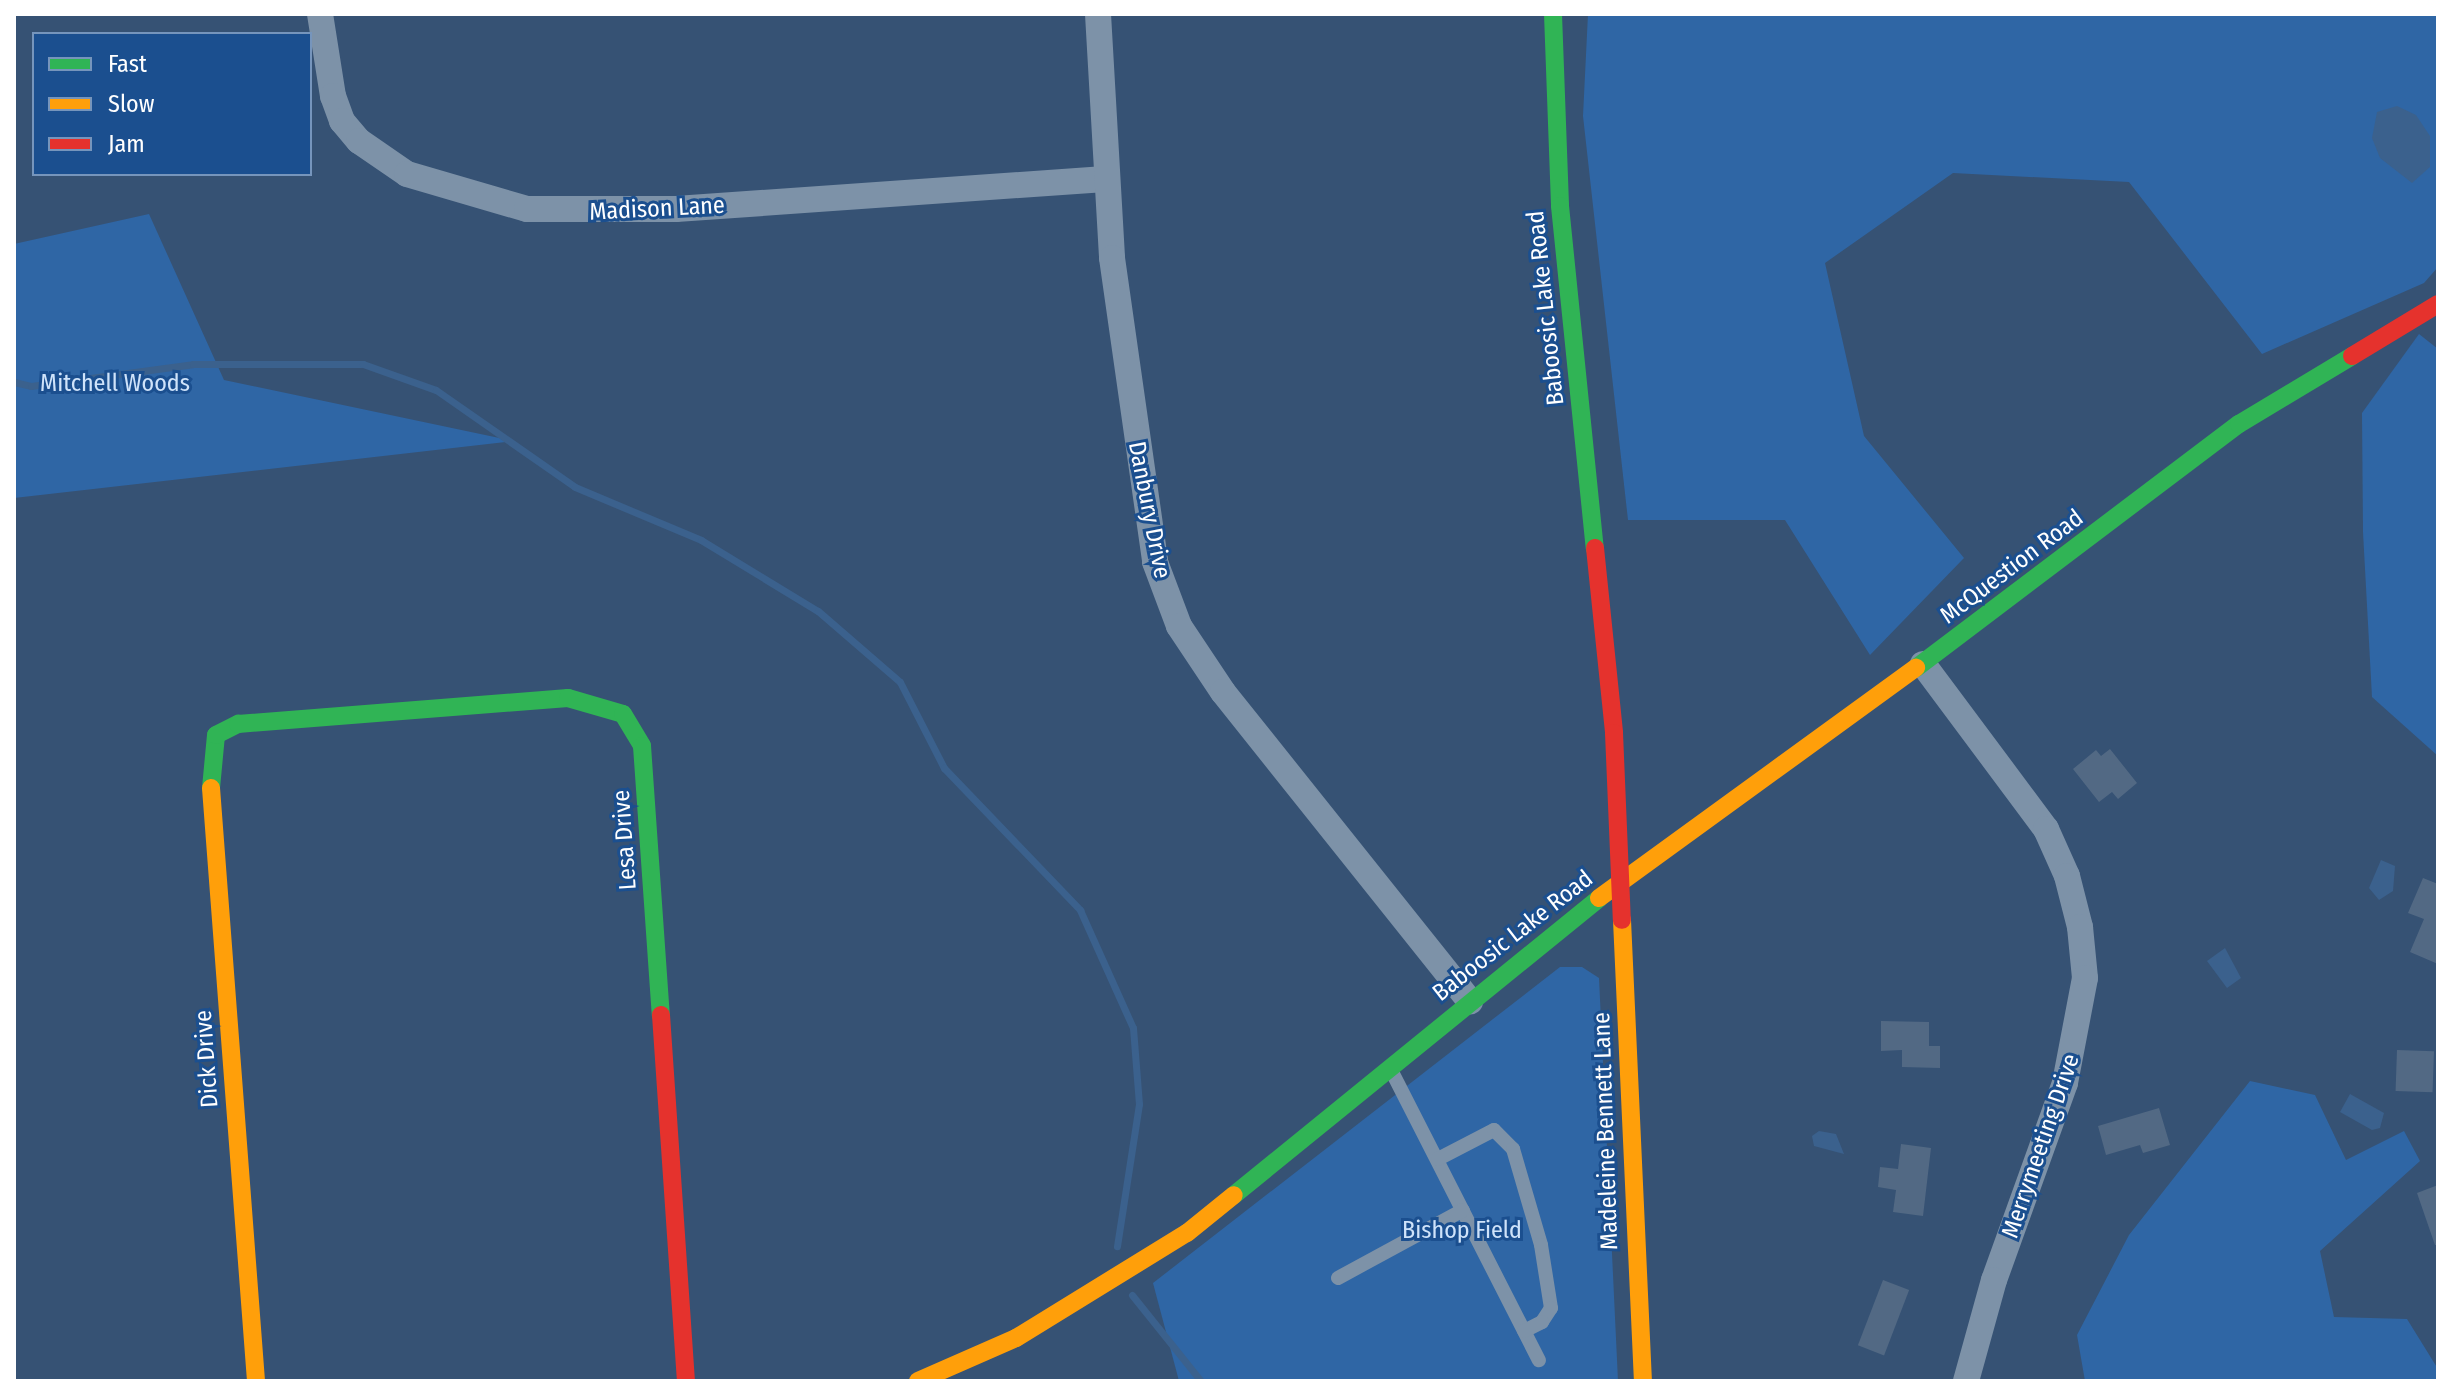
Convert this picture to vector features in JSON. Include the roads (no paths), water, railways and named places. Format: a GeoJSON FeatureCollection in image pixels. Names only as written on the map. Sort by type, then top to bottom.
{"type":"FeatureCollection","features":[{"type":"Feature","properties":{"kind":"street","name":"Madison Lane"},"geometry":{"type":"LineString","coordinates":[[320,14],[333,96],[342,121],[359,141],[407,174],[515,207],[570,213],[676,209],[1105,179]]}},
{"type":"Feature","properties":{"kind":"street","name":"Danbury Drive"},"geometry":{"type":"LineString","coordinates":[[1098,14],[1105,179],[1138,469],[1155,562],[1179,626],[1223,692],[1470,1001]]}},
{"type":"Feature","properties":{"kind":"street","name":"Baboosic Lake Road"},"geometry":{"type":"LineString","coordinates":[[918,1381],[1016,1338],[1149,1259],[1622,880],[1607,645],[1560,206],[1553,14]]}},
{"type":"Feature","properties":{"kind":"street","name":"McQuestion Road"},"geometry":{"type":"LineString","coordinates":[[1622,880],[1923,664],[2239,424],[2438,304]]}},
{"type":"Feature","properties":{"kind":"street","name":"Merrymeeting Drive"},"geometry":{"type":"LineString","coordinates":[[1923,664],[2046,829],[2067,876],[2080,927],[2085,978],[2065,1083],[1994,1280],[1966,1381]]}},
{"type":"Feature","properties":{"kind":"street","name":"Lesa Drive"},"geometry":{"type":"LineString","coordinates":[[216,735],[238,724],[278,718],[555,699],[607,705],[634,728],[644,772],[686,1381]]}},
{"type":"Feature","properties":{"kind":"street","name":"Dick Drive"},"geometry":{"type":"LineString","coordinates":[[216,735],[210,763],[212,805],[256,1381]]}},
{"type":"Feature","properties":{"kind":"street","name":"Madeleine Bennett Lane"},"geometry":{"type":"LineString","coordinates":[[1622,880],[1633,1249],[1643,1381]]}},
{"type":"Feature","properties":{"kind":"lane"},"geometry":{"type":"LineString","coordinates":[[1388,1065],[1539,1360]]}},
{"type":"Feature","properties":{"kind":"lane"},"geometry":{"type":"LineString","coordinates":[[1438,1159],[1494,1130],[1513,1149],[1541,1245],[1551,1308],[1542,1322],[1524,1331]]}},
{"type":"Feature","properties":{"kind":"lane"},"geometry":{"type":"LineString","coordinates":[[1338,1278],[1463,1210]]}},
{"type":"Feature","properties":{"kind":"waterway"},"geometry":{"type":"LineString","coordinates":[[14,382],[31,386],[193,364],[363,364],[436,390],[575,487],[701,540],[818,611],[900,682],[944,768],[1080,910],[1133,1028],[1139,1104],[1117,1246]]}},
{"type":"Feature","properties":{"kind":"waterway"},"geometry":{"type":"LineString","coordinates":[[1132,1295],[1201,1381]]}},
{"type":"Feature","properties":{"kind":"park label","name":"Mitchell Woods"},"geometry":{"type":"Point","coordinates":[115,384]}},
{"type":"Feature","properties":{"kind":"park label","name":"Bishop Field"},"geometry":{"type":"Point","coordinates":[1462,1231]}}]}
